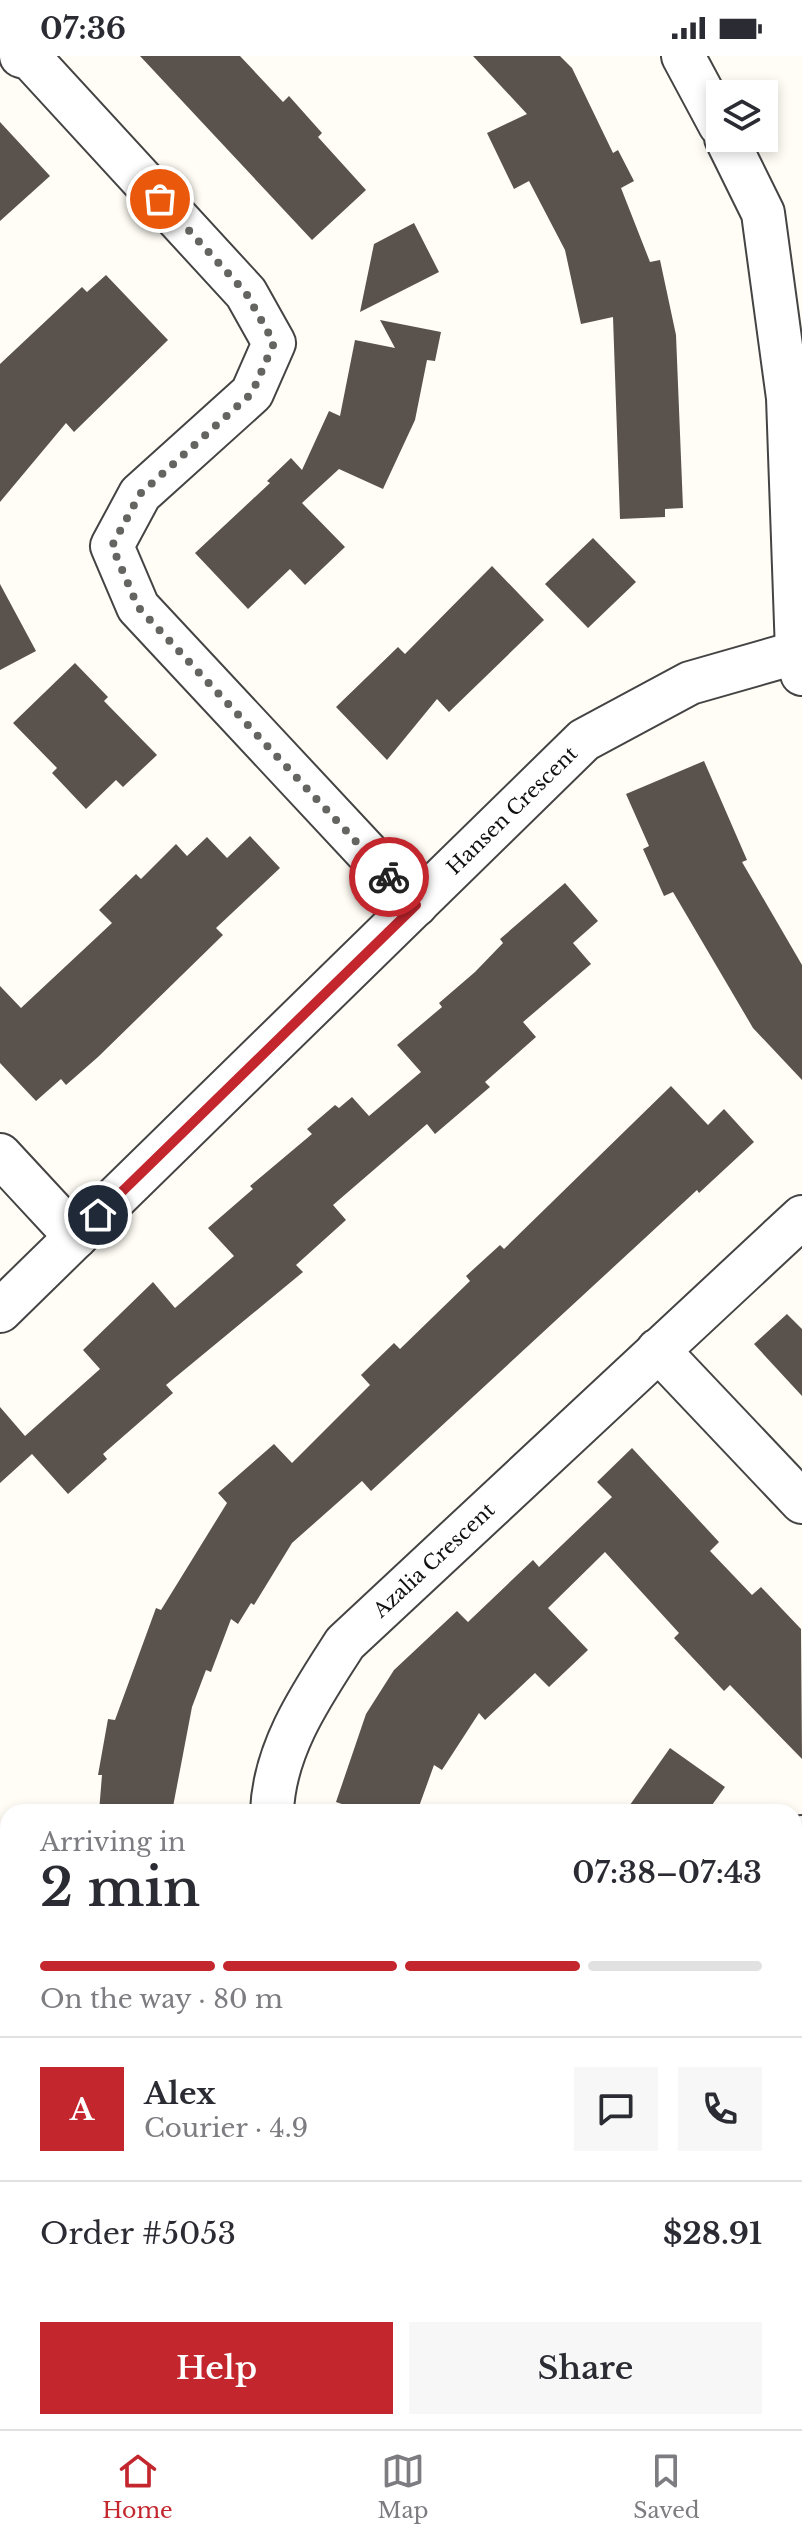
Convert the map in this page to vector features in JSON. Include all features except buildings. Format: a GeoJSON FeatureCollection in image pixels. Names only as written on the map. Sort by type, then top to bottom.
{"type":"FeatureCollection","features":[{"type":"Feature","properties":{"kind":"street"},"geometry":{"type":"LineString","coordinates":[[21,56],[31,59],[246,293],[274,343],[252,393],[140,494],[112,546],[138,607],[416,905]]}},
{"type":"Feature","properties":{"kind":"street"},"geometry":{"type":"LineString","coordinates":[[683,56],[706,99]]}},
{"type":"Feature","properties":{"kind":"street"},"geometry":{"type":"LineString","coordinates":[[733,152],[763,213],[788,398],[800,659]]}},
{"type":"Feature","properties":{"kind":"street","name":"Hansen Crescent"},"geometry":{"type":"LineString","coordinates":[[0,1311],[584,740],[690,683],[800,659]]}},
{"type":"Feature","properties":{"kind":"street"},"geometry":{"type":"LineString","coordinates":[[0,1155],[76,1237]]}},
{"type":"Feature","properties":{"kind":"street","name":"Azalia Crescent"},"geometry":{"type":"LineString","coordinates":[[272,1804],[273,1793],[301,1710],[345,1643],[802,1217]]}},
{"type":"Feature","properties":{"kind":"street"},"geometry":{"type":"LineString","coordinates":[[658,1350],[802,1502]]}},
{"type":"Feature","properties":{"kind":"way so far"},"geometry":{"type":"LineString","coordinates":[[160,199],[246,293],[274,343],[252,393],[140,494],[112,546],[138,607],[389,877]]}},
{"type":"Feature","properties":{"kind":"route"},"geometry":{"type":"LineString","coordinates":[[98,1215],[416,905],[389,877]]}}]}
